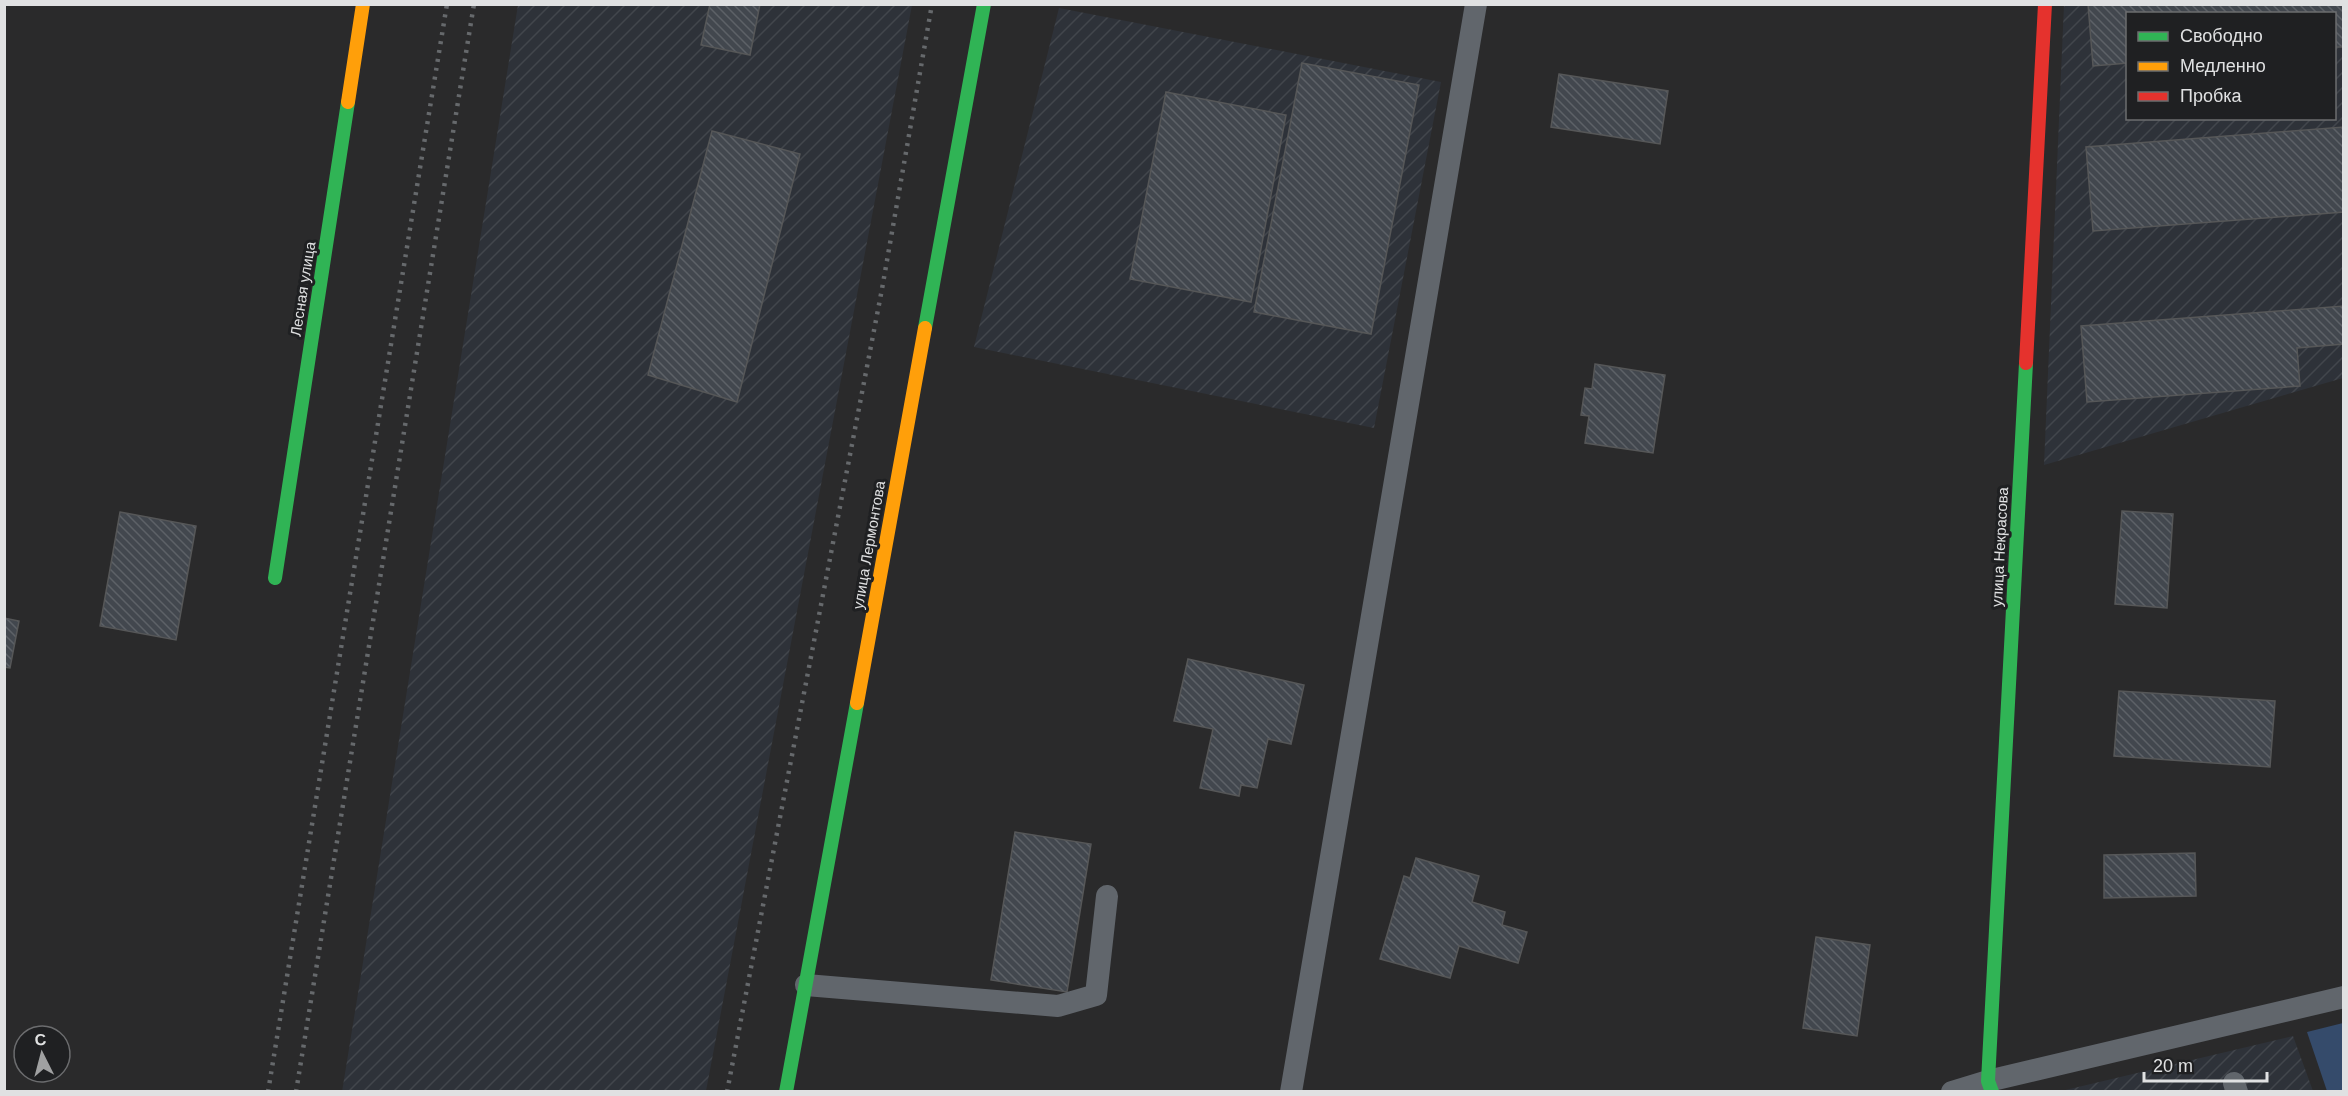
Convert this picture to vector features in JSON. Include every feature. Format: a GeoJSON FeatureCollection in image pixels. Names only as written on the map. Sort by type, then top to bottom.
{"type":"FeatureCollection","features":[{"type":"Feature","properties":{"kind":"street","name":"Лесная улица"},"geometry":{"type":"LineString","coordinates":[[275,578],[363,4]]}},
{"type":"Feature","properties":{"kind":"street","name":"улица Лермонтова"},"geometry":{"type":"LineString","coordinates":[[786,1092],[984,4]]}},
{"type":"Feature","properties":{"kind":"street","name":"улица Некрасова"},"geometry":{"type":"LineString","coordinates":[[1990,1086],[2045,4]]}},
{"type":"Feature","properties":{"kind":"lane"},"geometry":{"type":"LineString","coordinates":[[1292,1092],[1476,4]]}},
{"type":"Feature","properties":{"kind":"lane"},"geometry":{"type":"LineString","coordinates":[[806,986],[1058,1006],[1096,995],[1107,896]]}},
{"type":"Feature","properties":{"kind":"lane"},"geometry":{"type":"LineString","coordinates":[[1952,1092],[1990,1086],[2343,997]]}},
{"type":"Feature","properties":{"kind":"shaded area"},"geometry":{"type":"Polygon","coordinates":[[[518,5],[912,5],[706,1091],[342,1092],[518,5]]]}},
{"type":"Feature","properties":{"kind":"shaded area"},"geometry":{"type":"Polygon","coordinates":[[[2064,5],[2343,5],[2343,378],[2044,465],[2064,5]]]}},
{"type":"Feature","properties":{"kind":"shaded area"},"geometry":{"type":"Polygon","coordinates":[[[1059,8],[1441,82],[1374,428],[974,347],[1059,8]]]}},
{"type":"Feature","properties":{"kind":"shaded area"},"geometry":{"type":"Polygon","coordinates":[[[2343,1023],[2343,1091],[2327,1091],[2307,1032],[2343,1023]]]}},
{"type":"Feature","properties":{"kind":"shaded area"},"geometry":{"type":"Polygon","coordinates":[[[2293,1036],[2313,1091],[2057,1092],[2293,1036]]]}},
{"type":"Feature","properties":{"kind":"building"},"geometry":{"type":"Polygon","coordinates":[[[710,4],[760,4],[750,55],[701,45],[710,4]]]}},
{"type":"Feature","properties":{"kind":"building"},"geometry":{"type":"Polygon","coordinates":[[[2088,4],[2344,4],[2344,47],[2336,47],[2336,12],[2126,12],[2126,63],[2093,66],[2088,4]]]}},
{"type":"Feature","properties":{"kind":"building"},"geometry":{"type":"Polygon","coordinates":[[[1302,63],[1419,85],[1371,334],[1254,312],[1302,63]]]}},
{"type":"Feature","properties":{"kind":"building"},"geometry":{"type":"Polygon","coordinates":[[[1559,74],[1668,91],[1660,144],[1551,127],[1559,74]]]}},
{"type":"Feature","properties":{"kind":"building"},"geometry":{"type":"Polygon","coordinates":[[[1166,92],[1286,115],[1251,302],[1130,279],[1166,92]]]}},
{"type":"Feature","properties":{"kind":"building"},"geometry":{"type":"Polygon","coordinates":[[[2344,127],[2344,212],[2093,231],[2086,147],[2344,127]]]}},
{"type":"Feature","properties":{"kind":"building"},"geometry":{"type":"Polygon","coordinates":[[[712,131],[800,154],[737,402],[648,375],[712,131]]]}},
{"type":"Feature","properties":{"kind":"building"},"geometry":{"type":"Polygon","coordinates":[[[2344,306],[2344,344],[2297,348],[2300,386],[2087,402],[2081,326],[2344,306]]]}},
{"type":"Feature","properties":{"kind":"building"},"geometry":{"type":"Polygon","coordinates":[[[1595,364],[1665,375],[1653,453],[1585,443],[1589,416],[1581,415],[1585,388],[1592,389],[1595,364]]]}},
{"type":"Feature","properties":{"kind":"building"},"geometry":{"type":"Polygon","coordinates":[[[2122,511],[2173,514],[2167,608],[2115,604],[2122,511]]]}},
{"type":"Feature","properties":{"kind":"building"},"geometry":{"type":"Polygon","coordinates":[[[120,512],[196,526],[176,640],[100,626],[120,512]]]}},
{"type":"Feature","properties":{"kind":"building"},"geometry":{"type":"Polygon","coordinates":[[[4,618],[19,621],[10,668],[4,667],[4,618]]]}},
{"type":"Feature","properties":{"kind":"building"},"geometry":{"type":"Polygon","coordinates":[[[1188,659],[1304,685],[1291,744],[1268,739],[1257,788],[1241,785],[1239,796],[1200,788],[1213,729],[1174,721],[1188,659]]]}},
{"type":"Feature","properties":{"kind":"building"},"geometry":{"type":"Polygon","coordinates":[[[2119,691],[2275,701],[2270,767],[2114,756],[2119,691]]]}},
{"type":"Feature","properties":{"kind":"building"},"geometry":{"type":"Polygon","coordinates":[[[1015,832],[1091,844],[1067,992],[991,980],[1015,832]]]}},
{"type":"Feature","properties":{"kind":"building"},"geometry":{"type":"Polygon","coordinates":[[[2195,853],[2196,896],[2104,898],[2104,855],[2195,853]]]}},
{"type":"Feature","properties":{"kind":"building"},"geometry":{"type":"Polygon","coordinates":[[[1416,858],[1479,876],[1472,902],[1505,912],[1502,925],[1527,932],[1518,963],[1459,946],[1450,978],[1380,959],[1404,876],[1410,878],[1416,858]]]}},
{"type":"Feature","properties":{"kind":"building"},"geometry":{"type":"Polygon","coordinates":[[[1816,937],[1870,945],[1857,1036],[1803,1028],[1816,937]]]}},
{"type":"Feature","properties":{"kind":"railway"},"geometry":{"type":"LineString","coordinates":[[268,1092],[447,4]]}},
{"type":"Feature","properties":{"kind":"railway"},"geometry":{"type":"LineString","coordinates":[[296,1092],[474,4]]}},
{"type":"Feature","properties":{"kind":"railway"},"geometry":{"type":"LineString","coordinates":[[727,1092],[882,289],[932,4]]}},
{"type":"Feature","properties":{"kind":"traffic: fast"},"geometry":{"type":"LineString","coordinates":[[925,328],[984,4]]}},
{"type":"Feature","properties":{"kind":"traffic: fast"},"geometry":{"type":"LineString","coordinates":[[275,578],[348,102]]}},
{"type":"Feature","properties":{"kind":"traffic: fast"},"geometry":{"type":"LineString","coordinates":[[1992,1092],[1988,1081],[2026,363]]}},
{"type":"Feature","properties":{"kind":"traffic: fast"},"geometry":{"type":"LineString","coordinates":[[786,1092],[857,703]]}},
{"type":"Feature","properties":{"kind":"traffic: slow"},"geometry":{"type":"LineString","coordinates":[[348,102],[363,4]]}},
{"type":"Feature","properties":{"kind":"traffic: slow"},"geometry":{"type":"LineString","coordinates":[[857,703],[925,328]]}},
{"type":"Feature","properties":{"kind":"traffic: jam"},"geometry":{"type":"LineString","coordinates":[[2026,363],[2045,4]]}}]}
